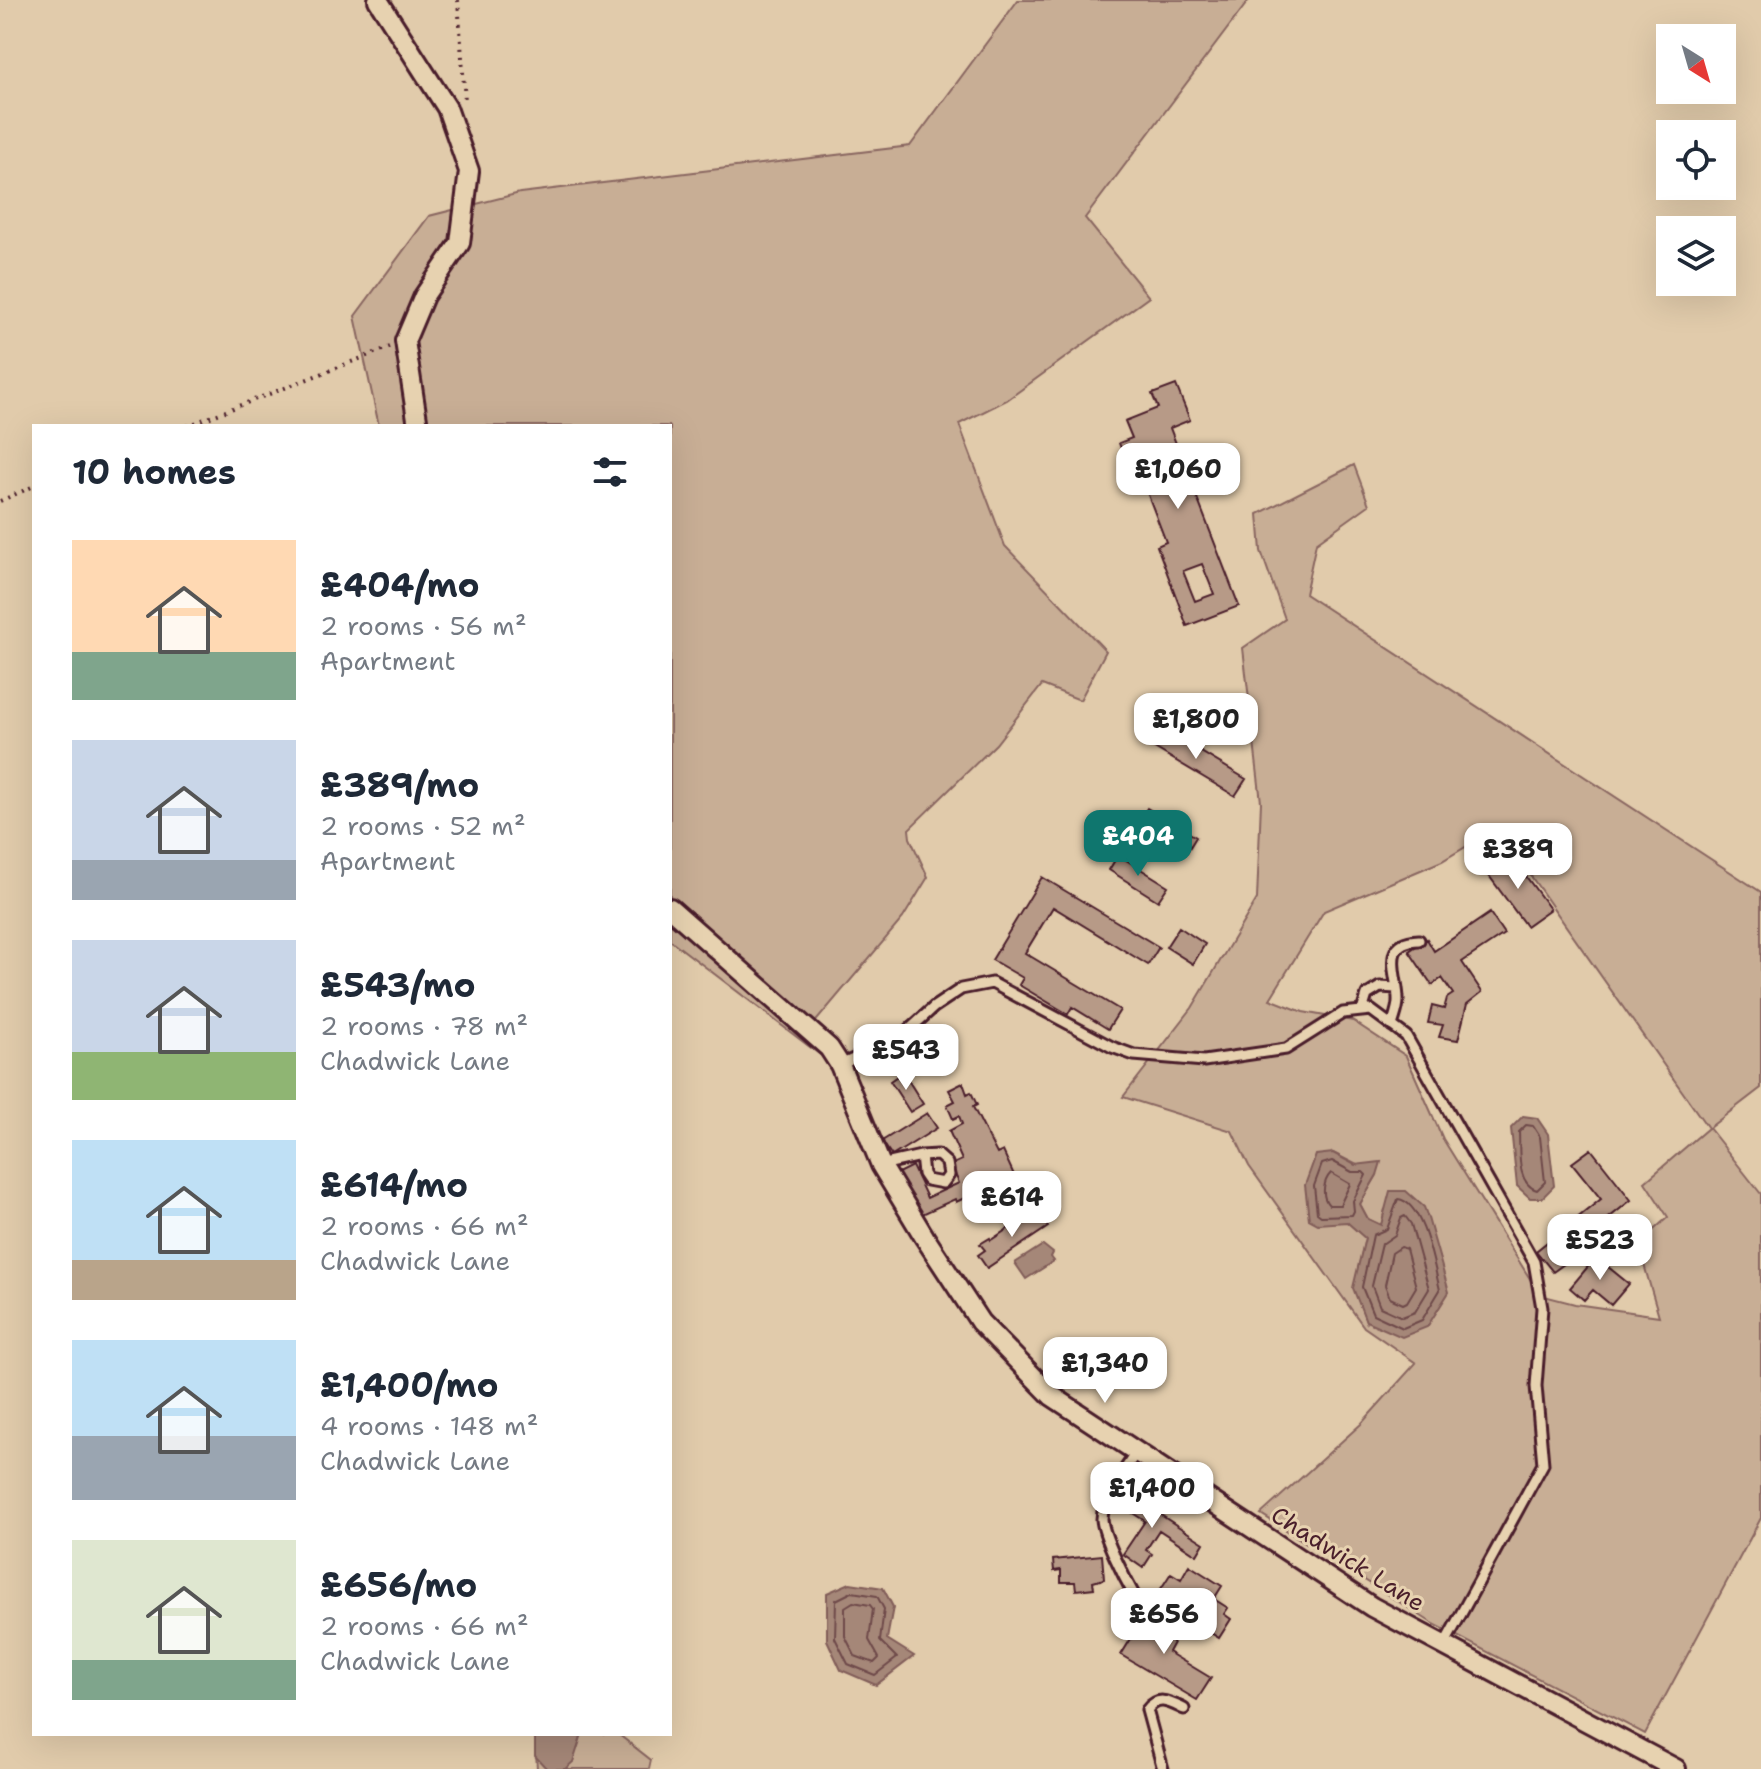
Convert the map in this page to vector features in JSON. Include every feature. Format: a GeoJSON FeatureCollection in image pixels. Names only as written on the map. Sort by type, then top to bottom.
{"type":"FeatureCollection","features":[{"type":"Feature","properties":{"kind":"street"},"geometry":{"type":"LineString","coordinates":[[378,0],[447,108],[469,171],[460,243],[424,296],[405,341],[418,424]]}},
{"type":"Feature","properties":{"kind":"street","name":"Chadwick Lane"},"geometry":{"type":"LineString","coordinates":[[672,910],[829,1048],[840,1065],[881,1165],[980,1322],[1052,1396],[1372,1607],[1676,1769]]}},
{"type":"Feature","properties":{"kind":"lane"},"geometry":{"type":"LineString","coordinates":[[1392,1026],[1399,999],[1392,961],[1399,946],[1419,940]]}},
{"type":"Feature","properties":{"kind":"lane"},"geometry":{"type":"LineString","coordinates":[[840,1065],[900,1038],[934,1007],[961,989],[992,983],[1112,1047],[1134,1055],[1204,1061],[1286,1049],[1343,1013],[1371,1010],[1406,1036],[1534,1262],[1542,1308],[1536,1386],[1543,1464],[1444,1645]]}},
{"type":"Feature","properties":{"kind":"lane"},"geometry":{"type":"LineString","coordinates":[[1362,1011],[1367,995],[1380,987],[1396,988]]}},
{"type":"Feature","properties":{"kind":"lane"},"geometry":{"type":"LineString","coordinates":[[881,1165],[921,1156]]}},
{"type":"Feature","properties":{"kind":"lane"},"geometry":{"type":"LineString","coordinates":[[1134,1595],[1114,1556],[1102,1518],[1110,1494],[1137,1451]]}},
{"type":"Feature","properties":{"kind":"lane"},"geometry":{"type":"LineString","coordinates":[[1163,1769],[1147,1710],[1153,1702],[1163,1699],[1184,1709]]}},
{"type":"Feature","properties":{"kind":"path"},"geometry":{"type":"LineString","coordinates":[[458,0],[465,103]]}},
{"type":"Feature","properties":{"kind":"path"},"geometry":{"type":"LineString","coordinates":[[192,424],[405,341]]}},
{"type":"Feature","properties":{"kind":"path"},"geometry":{"type":"LineString","coordinates":[[0,501],[32,487]]}},
{"type":"Feature","properties":{"kind":"shaded area"},"geometry":{"type":"Polygon","coordinates":[[[1018,0],[1249,0],[1085,218],[1149,297],[1007,400],[959,424],[1005,546],[1106,651],[1080,700],[1042,685],[996,744],[909,829],[928,877],[903,918],[812,1026],[819,1054],[672,942],[672,424],[379,424],[355,316],[429,216],[520,193],[910,146],[1018,0]]]}},
{"type":"Feature","properties":{"kind":"shaded area"},"geometry":{"type":"Polygon","coordinates":[[[1354,465],[1369,505],[1316,543],[1305,594],[1761,892],[1761,1088],[1709,1128],[1761,1194],[1761,1518],[1645,1734],[1432,1623],[1261,1514],[1361,1424],[1416,1363],[1364,1327],[1249,1166],[1232,1131],[1123,1097],[1192,1008],[1257,899],[1261,802],[1243,648],[1285,619],[1261,551],[1258,514],[1354,465]],[[1497,828],[1442,861],[1324,911],[1270,999],[1303,1012],[1353,1021],[1406,1056],[1443,1139],[1540,1295],[1575,1304],[1659,1316],[1638,1244],[1668,1217],[1645,1182],[1708,1128],[1497,828]],[[1333,1153],[1347,1222],[1365,1238],[1354,1288],[1366,1321],[1385,1209],[1381,1226],[1368,1219],[1360,1204],[1377,1175],[1333,1153]]]}},
{"type":"Feature","properties":{"kind":"shaded area"},"geometry":{"type":"Polygon","coordinates":[[[535,1736],[621,1736],[651,1760],[649,1769],[537,1769],[535,1736]]]}},
{"type":"Feature","properties":{"kind":"water"},"geometry":{"type":"Polygon","coordinates":[[[1523,1116],[1537,1118],[1548,1134],[1554,1186],[1542,1198],[1530,1198],[1517,1186],[1511,1128],[1523,1116]]]}},
{"type":"Feature","properties":{"kind":"water"},"geometry":{"type":"Polygon","coordinates":[[[1333,1153],[1355,1165],[1381,1162],[1360,1204],[1368,1219],[1381,1225],[1390,1191],[1406,1191],[1424,1207],[1449,1292],[1427,1327],[1402,1337],[1366,1321],[1353,1288],[1365,1238],[1347,1222],[1318,1224],[1309,1219],[1305,1185],[1316,1155],[1333,1153]]]}},
{"type":"Feature","properties":{"kind":"water"},"geometry":{"type":"Polygon","coordinates":[[[1043,1245],[1053,1253],[1051,1257],[1054,1261],[1026,1279],[1015,1263],[1043,1245]]]}},
{"type":"Feature","properties":{"kind":"water"},"geometry":{"type":"Polygon","coordinates":[[[850,1583],[883,1588],[893,1607],[887,1639],[914,1656],[876,1685],[841,1670],[827,1640],[827,1593],[850,1583]]]}},
{"type":"Feature","properties":{"kind":"water"},"geometry":{"type":"Polygon","coordinates":[[[535,1736],[581,1736],[573,1762],[565,1769],[547,1769],[535,1756],[535,1736]]]}},
{"type":"Feature","properties":{"kind":"building"},"geometry":{"type":"Polygon","coordinates":[[[1176,385],[1190,420],[1170,428],[1239,606],[1187,626],[1157,546],[1166,542],[1140,474],[1132,477],[1119,443],[1132,438],[1125,421],[1158,408],[1152,394],[1176,385]],[[1202,564],[1183,571],[1195,601],[1214,594],[1202,564]]]}},
{"type":"Feature","properties":{"kind":"building"},"geometry":{"type":"Polygon","coordinates":[[[1156,725],[1246,779],[1235,796],[1146,743],[1156,725]]]}},
{"type":"Feature","properties":{"kind":"building"},"geometry":{"type":"Polygon","coordinates":[[[1147,808],[1196,837],[1187,852],[1138,823],[1147,808]]]}},
{"type":"Feature","properties":{"kind":"building"},"geometry":{"type":"Polygon","coordinates":[[[1118,855],[1168,886],[1158,901],[1109,870],[1118,855]]]}},
{"type":"Feature","properties":{"kind":"building"},"geometry":{"type":"Polygon","coordinates":[[[1511,856],[1550,909],[1526,926],[1487,873],[1511,856]]]}},
{"type":"Feature","properties":{"kind":"building"},"geometry":{"type":"Polygon","coordinates":[[[1042,877],[1159,947],[1148,965],[1053,907],[1025,953],[1120,1010],[1108,1029],[1072,1007],[1068,1014],[1019,985],[1023,978],[992,960],[1042,877]]]}},
{"type":"Feature","properties":{"kind":"building"},"geometry":{"type":"Polygon","coordinates":[[[1490,913],[1504,934],[1462,962],[1482,992],[1467,1004],[1458,1040],[1439,1037],[1443,1025],[1428,1023],[1432,1006],[1444,1009],[1447,998],[1453,994],[1442,978],[1432,985],[1409,951],[1427,939],[1434,951],[1490,913]]]}},
{"type":"Feature","properties":{"kind":"building"},"geometry":{"type":"Polygon","coordinates":[[[1179,927],[1205,944],[1193,964],[1166,947],[1179,927]]]}},
{"type":"Feature","properties":{"kind":"building"},"geometry":{"type":"Polygon","coordinates":[[[903,1072],[923,1104],[910,1112],[890,1081],[903,1072]]]}},
{"type":"Feature","properties":{"kind":"building"},"geometry":{"type":"Polygon","coordinates":[[[963,1083],[967,1094],[971,1092],[977,1105],[973,1107],[997,1154],[1003,1151],[1014,1175],[993,1185],[989,1177],[967,1187],[971,1195],[918,1216],[898,1173],[912,1166],[927,1198],[959,1183],[951,1165],[962,1160],[949,1131],[962,1124],[959,1116],[953,1119],[947,1105],[955,1101],[949,1090],[963,1083]]]}},
{"type":"Feature","properties":{"kind":"building"},"geometry":{"type":"Polygon","coordinates":[[[927,1113],[937,1128],[892,1156],[882,1141],[927,1113]]]}},
{"type":"Feature","properties":{"kind":"building"},"geometry":{"type":"Polygon","coordinates":[[[1591,1149],[1631,1200],[1563,1255],[1568,1261],[1553,1272],[1536,1251],[1601,1199],[1572,1163],[1591,1149]]]}},
{"type":"Feature","properties":{"kind":"building"},"geometry":{"type":"Polygon","coordinates":[[[1036,1210],[1048,1227],[987,1268],[978,1255],[985,1250],[980,1244],[1036,1210]]]}},
{"type":"Feature","properties":{"kind":"building"},"geometry":{"type":"Polygon","coordinates":[[[1596,1257],[1629,1284],[1611,1305],[1593,1290],[1584,1300],[1570,1288],[1596,1257]]]}},
{"type":"Feature","properties":{"kind":"building"},"geometry":{"type":"Polygon","coordinates":[[[1119,1488],[1204,1543],[1197,1555],[1159,1530],[1146,1550],[1152,1554],[1143,1568],[1123,1554],[1145,1521],[1112,1500],[1119,1488]]]}},
{"type":"Feature","properties":{"kind":"building"},"geometry":{"type":"Polygon","coordinates":[[[1102,1555],[1104,1579],[1093,1582],[1094,1588],[1076,1590],[1075,1582],[1061,1582],[1061,1570],[1054,1571],[1053,1560],[1102,1555]]]}},
{"type":"Feature","properties":{"kind":"building"},"geometry":{"type":"Polygon","coordinates":[[[1189,1565],[1222,1586],[1214,1599],[1228,1608],[1224,1614],[1231,1619],[1219,1638],[1155,1598],[1171,1573],[1181,1579],[1189,1565]]]}},
{"type":"Feature","properties":{"kind":"building"},"geometry":{"type":"Polygon","coordinates":[[[1148,1611],[1180,1630],[1168,1652],[1211,1678],[1197,1700],[1121,1655],[1148,1611]]]}}]}
